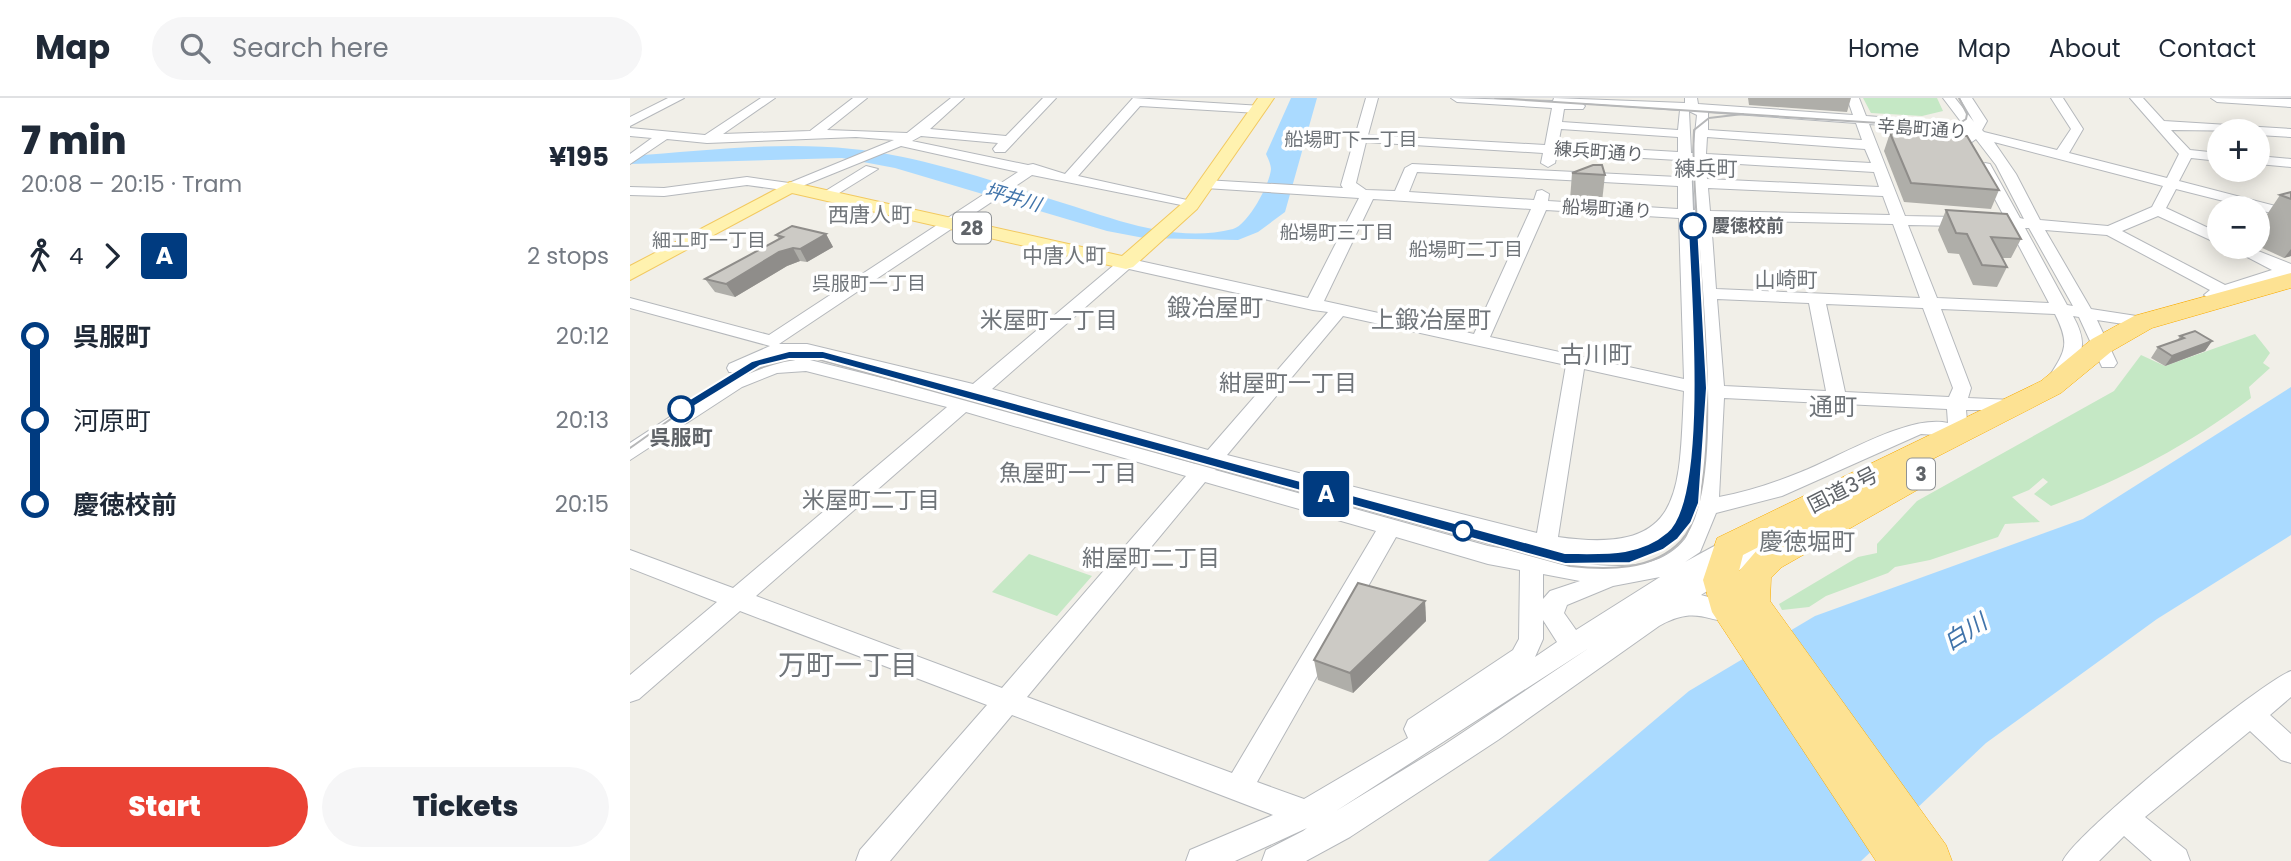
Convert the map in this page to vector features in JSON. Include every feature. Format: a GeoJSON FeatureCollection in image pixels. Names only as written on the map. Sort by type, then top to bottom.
{"type":"FeatureCollection","features":[{"type":"Feature","properties":{"kind":"highway","name":"国道3号"},"geometry":{"type":"LineString","coordinates":[[1730,589],[1957,418],[2012,405],[2051,387],[2152,324],[2225,295],[2290,278]]}},
{"type":"Feature","properties":{"kind":"highway","name":"国道3号"},"geometry":{"type":"LineString","coordinates":[[2152,324],[2290,278]]}},
{"type":"Feature","properties":{"kind":"highway","name":"国道3号"},"geometry":{"type":"LineString","coordinates":[[1730,589],[1749,584],[1759,567],[1838,519],[2070,398],[2095,380],[2105,354]]}},
{"type":"Feature","properties":{"kind":"highway"},"geometry":{"type":"LineString","coordinates":[[1730,589],[1902,861]]}},
{"type":"Feature","properties":{"kind":"highway"},"geometry":{"type":"LineString","coordinates":[[1730,589],[1930,861]]}},
{"type":"Feature","properties":{"kind":"main road"},"geometry":{"type":"LineString","coordinates":[[1126,263],[1191,205],[1262,104]]}},
{"type":"Feature","properties":{"kind":"main road"},"geometry":{"type":"LineString","coordinates":[[630,274],[790,187]]}},
{"type":"Feature","properties":{"kind":"main road","name":"28"},"geometry":{"type":"LineString","coordinates":[[790,187],[1126,263]]}},
{"type":"Feature","properties":{"kind":"street"},"geometry":{"type":"LineString","coordinates":[[630,122],[678,98]]}},
{"type":"Feature","properties":{"kind":"street"},"geometry":{"type":"LineString","coordinates":[[707,139],[769,98]]}},
{"type":"Feature","properties":{"kind":"street"},"geometry":{"type":"LineString","coordinates":[[814,134],[861,98]]}},
{"type":"Feature","properties":{"kind":"street"},"geometry":{"type":"LineString","coordinates":[[630,191],[664,192],[747,181],[790,187],[909,137],[958,98]]}},
{"type":"Feature","properties":{"kind":"street"},"geometry":{"type":"LineString","coordinates":[[988,160],[1050,98]]}},
{"type":"Feature","properties":{"kind":"street"},"geometry":{"type":"LineString","coordinates":[[1313,305],[1360,215],[1366,196],[1348,185],[1372,98]]}},
{"type":"Feature","properties":{"kind":"street","name":"辛島町通り"},"geometry":{"type":"LineString","coordinates":[[1457,98],[1561,100],[1693,117],[1861,119],[1976,132]]}},
{"type":"Feature","properties":{"kind":"street"},"geometry":{"type":"LineString","coordinates":[[1844,98],[1854,98],[1861,119],[1877,144],[1881,168],[1898,219],[1962,388],[1957,418]]}},
{"type":"Feature","properties":{"kind":"street"},"geometry":{"type":"LineString","coordinates":[[1949,98],[1956,112],[1986,139],[2012,177],[2035,224],[2088,315],[2105,354]]}},
{"type":"Feature","properties":{"kind":"street"},"geometry":{"type":"LineString","coordinates":[[1966,98],[1981,121],[1976,132],[1968,138],[2007,223],[2061,309],[2076,343],[2074,351],[2051,387]]}},
{"type":"Feature","properties":{"kind":"street"},"geometry":{"type":"LineString","coordinates":[[2057,98],[2077,129],[2061,155]]}},
{"type":"Feature","properties":{"kind":"street"},"geometry":{"type":"LineString","coordinates":[[2136,98],[2186,154],[2207,156]]}},
{"type":"Feature","properties":{"kind":"street"},"geometry":{"type":"LineString","coordinates":[[2217,98],[2291,103]]}},
{"type":"Feature","properties":{"kind":"street"},"geometry":{"type":"LineString","coordinates":[[1070,177],[1138,100],[1262,104]]}},
{"type":"Feature","properties":{"kind":"street"},"geometry":{"type":"LineString","coordinates":[[1480,341],[1540,206],[1561,100]]}},
{"type":"Feature","properties":{"kind":"street"},"geometry":{"type":"LineString","coordinates":[[2270,100],[2291,132]]}},
{"type":"Feature","properties":{"kind":"street"},"geometry":{"type":"LineString","coordinates":[[1861,119],[1872,111]]}},
{"type":"Feature","properties":{"kind":"street"},"geometry":{"type":"LineString","coordinates":[[1917,122],[1941,121],[1952,118],[1956,112]]}},
{"type":"Feature","properties":{"kind":"street"},"geometry":{"type":"LineString","coordinates":[[1555,125],[1693,117],[1877,144]]}},
{"type":"Feature","properties":{"kind":"street"},"geometry":{"type":"LineString","coordinates":[[1693,117],[1711,122],[1748,117]]}},
{"type":"Feature","properties":{"kind":"street"},"geometry":{"type":"LineString","coordinates":[[1573,645],[1552,621],[1551,610],[1558,599],[1609,578],[1658,569],[1676,559],[1692,546],[1707,507],[1715,392],[1700,293],[1694,214],[1693,117]]}},
{"type":"Feature","properties":{"kind":"street","name":"辛島町通り"},"geometry":{"type":"LineString","coordinates":[[1693,117],[1861,119],[1917,122],[1976,132]]}},
{"type":"Feature","properties":{"kind":"street"},"geometry":{"type":"LineString","coordinates":[[2160,125],[2291,132]]}},
{"type":"Feature","properties":{"kind":"street"},"geometry":{"type":"LineString","coordinates":[[630,132],[707,139],[814,134],[1009,140]]}},
{"type":"Feature","properties":{"kind":"street"},"geometry":{"type":"LineString","coordinates":[[1976,132],[2291,214]]}},
{"type":"Feature","properties":{"kind":"street"},"geometry":{"type":"LineString","coordinates":[[635,156],[665,135]]}},
{"type":"Feature","properties":{"kind":"street"},"geometry":{"type":"LineString","coordinates":[[1924,141],[1940,135]]}},
{"type":"Feature","properties":{"kind":"street"},"geometry":{"type":"LineString","coordinates":[[909,137],[988,160],[1191,205]]}},
{"type":"Feature","properties":{"kind":"street","name":"練兵町通り"},"geometry":{"type":"LineString","coordinates":[[1360,138],[1881,168]]}},
{"type":"Feature","properties":{"kind":"street"},"geometry":{"type":"LineString","coordinates":[[2110,231],[2158,210],[2186,154]]}},
{"type":"Feature","properties":{"kind":"street"},"geometry":{"type":"LineString","coordinates":[[2270,161],[2291,163]]}},
{"type":"Feature","properties":{"kind":"street"},"geometry":{"type":"LineString","coordinates":[[630,435],[773,346],[1032,168]]}},
{"type":"Feature","properties":{"kind":"street"},"geometry":{"type":"LineString","coordinates":[[1399,198],[1412,168],[1889,192]]}},
{"type":"Feature","properties":{"kind":"street"},"geometry":{"type":"LineString","coordinates":[[826,195],[871,169]]}},
{"type":"Feature","properties":{"kind":"street"},"geometry":{"type":"LineString","coordinates":[[2172,183],[2213,187],[2291,206]]}},
{"type":"Feature","properties":{"kind":"street"},"geometry":{"type":"LineString","coordinates":[[2172,183],[2209,196]]}},
{"type":"Feature","properties":{"kind":"street","name":"船場町通り"},"geometry":{"type":"LineString","coordinates":[[1205,184],[1366,196],[1694,214],[2035,224],[2110,231]]}},
{"type":"Feature","properties":{"kind":"street"},"geometry":{"type":"LineString","coordinates":[[2158,210],[2207,233]]}},
{"type":"Feature","properties":{"kind":"street"},"geometry":{"type":"LineString","coordinates":[[2270,216],[2291,222]]}},
{"type":"Feature","properties":{"kind":"street"},"geometry":{"type":"LineString","coordinates":[[2110,231],[2214,285],[2225,295]]}},
{"type":"Feature","properties":{"kind":"street"},"geometry":{"type":"LineString","coordinates":[[2257,259],[2290,278]]}},
{"type":"Feature","properties":{"kind":"street"},"geometry":{"type":"LineString","coordinates":[[630,691],[1126,263],[1715,392],[1837,398],[1957,418]]}},
{"type":"Feature","properties":{"kind":"street"},"geometry":{"type":"LineString","coordinates":[[1700,293],[2061,309],[2152,324]]}},
{"type":"Feature","properties":{"kind":"street"},"geometry":{"type":"LineString","coordinates":[[1208,467],[1391,527],[1539,555],[1629,546],[1664,532],[1683,503],[1700,293]]}},
{"type":"Feature","properties":{"kind":"street"},"geometry":{"type":"LineString","coordinates":[[1816,298],[1837,398]]}},
{"type":"Feature","properties":{"kind":"street"},"geometry":{"type":"LineString","coordinates":[[630,303],[773,346],[807,349],[1208,467],[1539,555],[1609,578]]}},
{"type":"Feature","properties":{"kind":"street"},"geometry":{"type":"LineString","coordinates":[[871,861],[1339,310]]}},
{"type":"Feature","properties":{"kind":"street"},"geometry":{"type":"LineString","coordinates":[[1356,782],[1405,736],[1522,656],[1531,639],[1539,555],[1576,362]]}},
{"type":"Feature","properties":{"kind":"street"},"geometry":{"type":"LineString","coordinates":[[630,453],[735,383],[759,372],[792,365],[806,365],[970,398]]}},
{"type":"Feature","properties":{"kind":"street"},"geometry":{"type":"LineString","coordinates":[[1683,503],[1707,507],[1747,502],[1902,435],[1957,418]]}},
{"type":"Feature","properties":{"kind":"street"},"geometry":{"type":"LineString","coordinates":[[1239,788],[1391,527]]}},
{"type":"Feature","properties":{"kind":"street"},"geometry":{"type":"LineString","coordinates":[[1595,551],[1609,578]]}},
{"type":"Feature","properties":{"kind":"street"},"geometry":{"type":"LineString","coordinates":[[630,559],[734,601],[1009,700],[1340,827]]}},
{"type":"Feature","properties":{"kind":"street"},"geometry":{"type":"LineString","coordinates":[[1644,610],[1691,605],[1730,589]]}},
{"type":"Feature","properties":{"kind":"street"},"geometry":{"type":"LineString","coordinates":[[1201,861],[1306,814],[1573,645],[1644,610],[1730,589]]}},
{"type":"Feature","properties":{"kind":"street"},"geometry":{"type":"LineString","coordinates":[[1278,861],[1340,827],[1527,705],[1670,590],[1730,589]]}},
{"type":"Feature","properties":{"kind":"street"},"geometry":{"type":"LineString","coordinates":[[2078,861],[2123,817],[2249,713],[2291,682]]}},
{"type":"Feature","properties":{"kind":"street"},"geometry":{"type":"LineString","coordinates":[[2249,713],[2291,751]]}},
{"type":"Feature","properties":{"kind":"street"},"geometry":{"type":"LineString","coordinates":[[2123,817],[2175,861]]}},
{"type":"Feature","properties":{"kind":"green space"},"geometry":{"type":"Polygon","coordinates":[[[1863,98],[1937,98],[1943,111],[1922,116],[1871,113],[1863,98]]]}},
{"type":"Feature","properties":{"kind":"green space"},"geometry":{"type":"Polygon","coordinates":[[[2255,334],[2270,353],[2263,363],[2270,368],[2249,387],[2251,398],[2180,446],[2104,485],[2051,506],[2034,494],[2048,482],[2043,478],[2029,490],[2012,497],[2040,522],[2005,524],[1998,537],[1930,560],[1895,567],[1888,573],[1826,596],[1809,607],[1782,610],[1779,604],[1858,557],[1877,553],[1877,544],[1917,501],[2114,391],[2141,355],[2165,366],[2255,334]]]}},
{"type":"Feature","properties":{"kind":"green space"},"geometry":{"type":"Polygon","coordinates":[[[1029,554],[1092,576],[1057,616],[992,592],[1029,554]]]}},
{"type":"Feature","properties":{"kind":"water","name":"坪井川"},"geometry":{"type":"Polygon","coordinates":[[[1291,98],[1317,98],[1285,212],[1258,232],[1238,240],[1144,238],[1107,231],[895,168],[842,158],[630,164],[630,156],[713,149],[797,146],[852,149],[951,169],[1139,226],[1162,231],[1210,233],[1239,226],[1257,203],[1270,176],[1271,169],[1266,154],[1291,98]]]}},
{"type":"Feature","properties":{"kind":"water","name":"白川"},"geometry":{"type":"Polygon","coordinates":[[[2291,387],[2291,535],[2157,619],[1986,743],[1861,861],[1488,861],[1689,691],[1815,616],[2083,519],[2291,387]]]}},
{"type":"Feature","properties":{"kind":"building"},"geometry":{"type":"Polygon","coordinates":[[[1890,133],[1967,136],[1999,190],[1911,183],[1890,133]]]}},
{"type":"Feature","properties":{"kind":"building"},"geometry":{"type":"Polygon","coordinates":[[[1593,165],[1602,165],[1605,175],[1572,173],[1593,165]]]}},
{"type":"Feature","properties":{"kind":"building"},"geometry":{"type":"Polygon","coordinates":[[[2291,192],[2291,199],[2280,195],[2291,192]]]}},
{"type":"Feature","properties":{"kind":"building"},"geometry":{"type":"Polygon","coordinates":[[[1946,210],[2007,214],[2021,239],[1991,237],[2007,267],[1982,265],[1967,234],[1956,233],[1946,210]]]}},
{"type":"Feature","properties":{"kind":"building"},"geometry":{"type":"Polygon","coordinates":[[[792,226],[826,234],[800,249],[779,252],[726,284],[705,279],[783,237],[776,235],[792,226]]]}},
{"type":"Feature","properties":{"kind":"building"},"geometry":{"type":"Polygon","coordinates":[[[2195,331],[2212,341],[2172,356],[2158,347],[2184,338],[2180,336],[2195,331]]]}},
{"type":"Feature","properties":{"kind":"building"},"geometry":{"type":"Polygon","coordinates":[[[1358,583],[1425,601],[1350,673],[1314,660],[1358,583]]]}},
{"type":"Feature","properties":{"kind":"tram line"},"geometry":{"type":"LineString","coordinates":[[1495,98],[1742,114]]}},
{"type":"Feature","properties":{"kind":"tram line"},"geometry":{"type":"LineString","coordinates":[[1742,114],[1941,127],[1957,125],[1966,119],[1967,114],[1959,98]]}},
{"type":"Feature","properties":{"kind":"tram line"},"geometry":{"type":"LineString","coordinates":[[630,448],[714,390],[737,378],[784,361],[810,357],[1570,566],[1614,568],[1643,563],[1670,551],[1681,541],[1697,510],[1705,464],[1706,346],[1694,170],[1694,130],[1709,118],[1742,114]]}},
{"type":"Feature","properties":{"kind":"tram line","name":"A"},"geometry":{"type":"LineString","coordinates":[[681,409],[734,374],[756,363],[789,355],[823,355],[1565,559],[1625,559],[1658,546],[1678,531],[1692,503],[1701,388],[1693,226]]}},
{"type":"Feature","properties":{"kind":"place","name":"慶徳校前"},"geometry":{"type":"Point","coordinates":[1693,226]}},
{"type":"Feature","properties":{"kind":"place","name":"呉服町"},"geometry":{"type":"Point","coordinates":[681,409]}},
{"type":"Feature","properties":{"kind":"district","name":"船場町下一丁目"},"geometry":{"type":"Point","coordinates":[1351,139]}},
{"type":"Feature","properties":{"kind":"district","name":"練兵町"},"geometry":{"type":"Point","coordinates":[1706,169]}},
{"type":"Feature","properties":{"kind":"district","name":"西唐人町"},"geometry":{"type":"Point","coordinates":[870,215]}},
{"type":"Feature","properties":{"kind":"district","name":"船場町三丁目"},"geometry":{"type":"Point","coordinates":[1337,232]}},
{"type":"Feature","properties":{"kind":"district","name":"細工町一丁目"},"geometry":{"type":"Point","coordinates":[709,240]}},
{"type":"Feature","properties":{"kind":"district","name":"船場町二丁目"},"geometry":{"type":"Point","coordinates":[1466,249]}},
{"type":"Feature","properties":{"kind":"district","name":"中唐人町"},"geometry":{"type":"Point","coordinates":[1064,256]}},
{"type":"Feature","properties":{"kind":"district","name":"山崎町"},"geometry":{"type":"Point","coordinates":[1786,280]}},
{"type":"Feature","properties":{"kind":"district","name":"呉服町一丁目"},"geometry":{"type":"Point","coordinates":[869,283]}},
{"type":"Feature","properties":{"kind":"district","name":"鍛冶屋町"},"geometry":{"type":"Point","coordinates":[1215,308]}},
{"type":"Feature","properties":{"kind":"district","name":"米屋町一丁目"},"geometry":{"type":"Point","coordinates":[1049,320]}},
{"type":"Feature","properties":{"kind":"district","name":"上鍛冶屋町"},"geometry":{"type":"Point","coordinates":[1431,320]}},
{"type":"Feature","properties":{"kind":"district","name":"古川町"},"geometry":{"type":"Point","coordinates":[1596,355]}},
{"type":"Feature","properties":{"kind":"district","name":"紺屋町一丁目"},"geometry":{"type":"Point","coordinates":[1288,383]}},
{"type":"Feature","properties":{"kind":"district","name":"通町"},"geometry":{"type":"Point","coordinates":[1833,407]}},
{"type":"Feature","properties":{"kind":"district","name":"魚屋町一丁目"},"geometry":{"type":"Point","coordinates":[1068,473]}},
{"type":"Feature","properties":{"kind":"district","name":"米屋町二丁目"},"geometry":{"type":"Point","coordinates":[871,500]}},
{"type":"Feature","properties":{"kind":"district","name":"慶徳堀町"},"geometry":{"type":"Point","coordinates":[1807,542]}},
{"type":"Feature","properties":{"kind":"district","name":"紺屋町二丁目"},"geometry":{"type":"Point","coordinates":[1151,558]}},
{"type":"Feature","properties":{"kind":"district","name":"万町一丁目"},"geometry":{"type":"Point","coordinates":[848,665]}}]}
